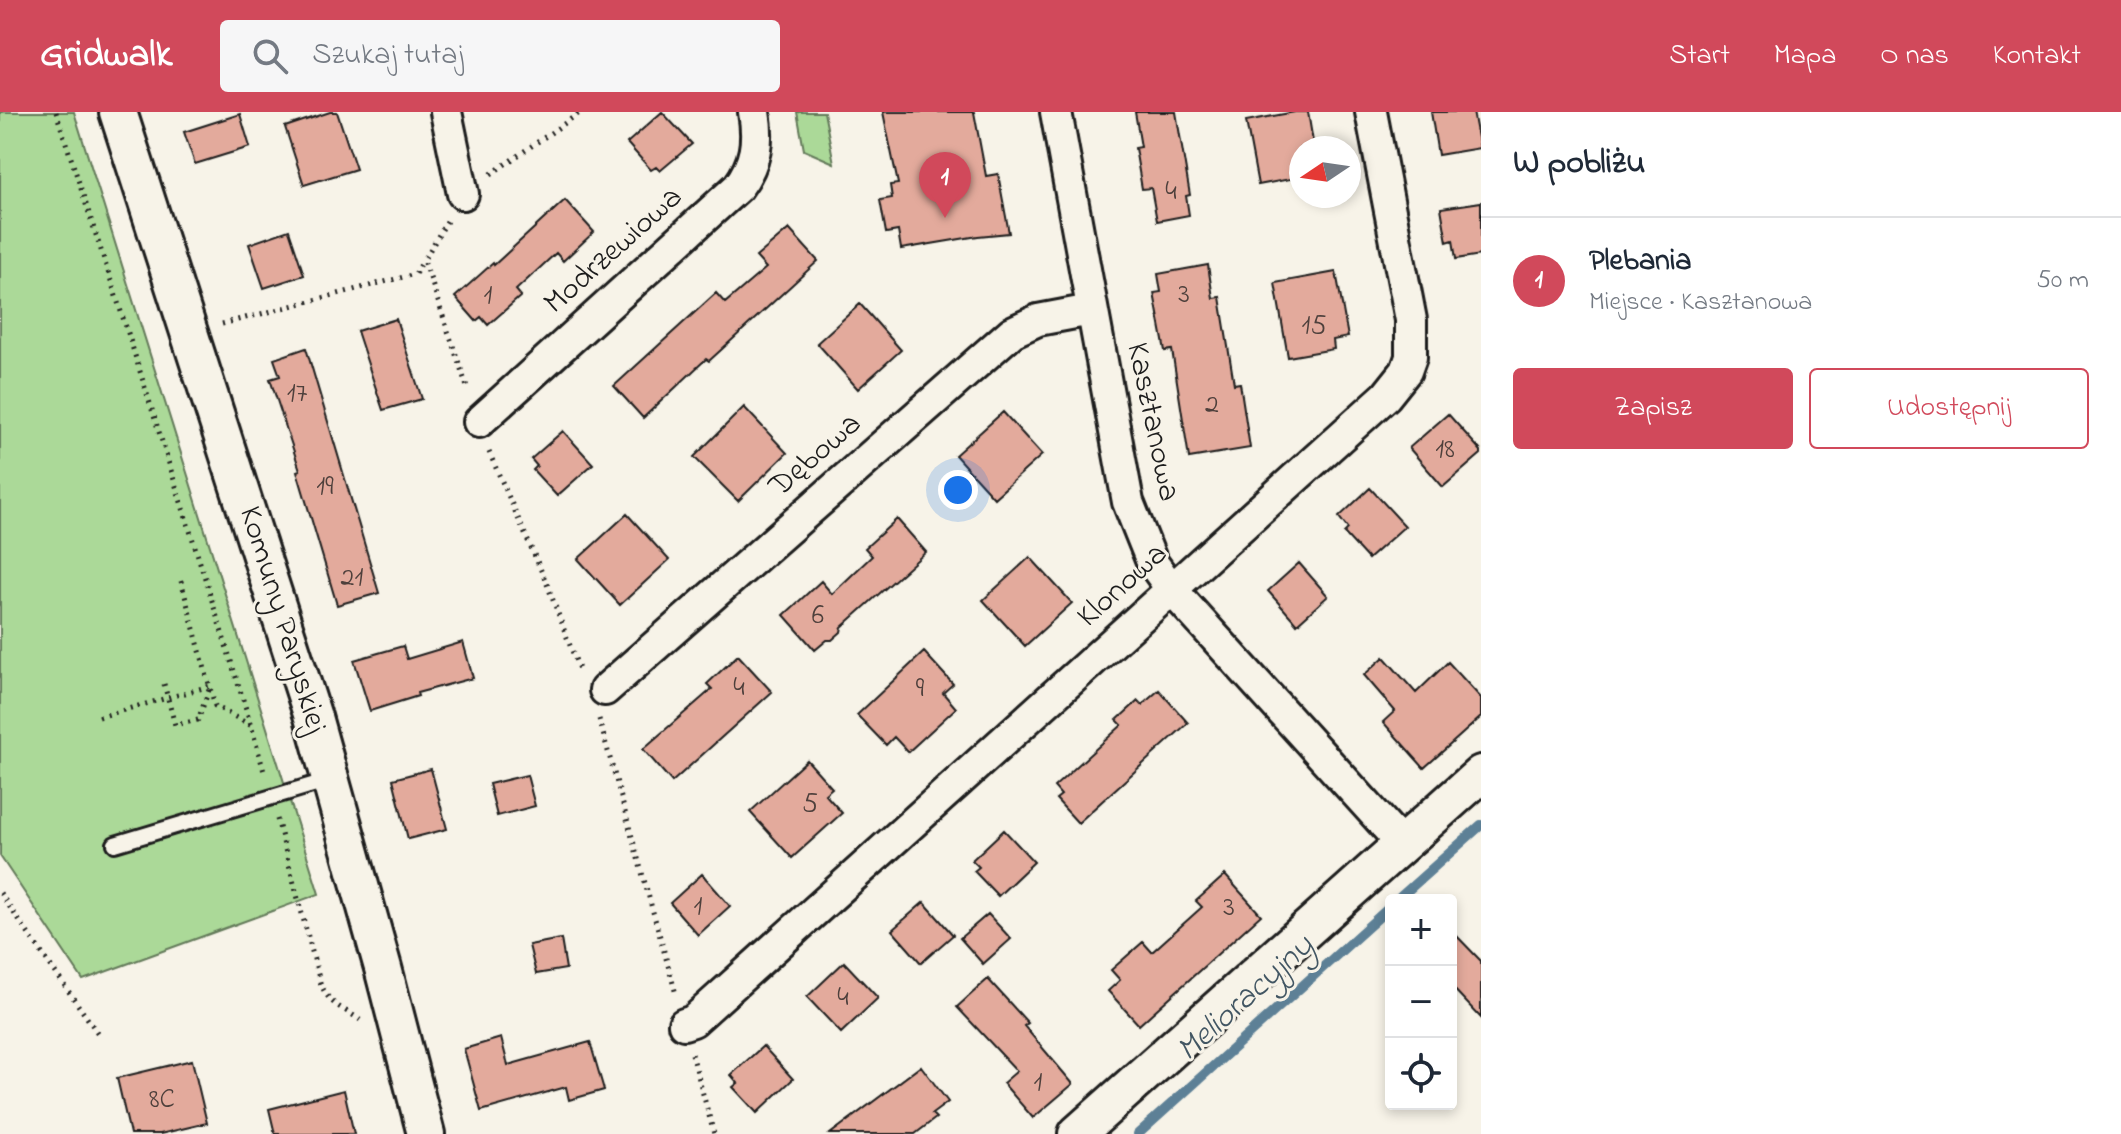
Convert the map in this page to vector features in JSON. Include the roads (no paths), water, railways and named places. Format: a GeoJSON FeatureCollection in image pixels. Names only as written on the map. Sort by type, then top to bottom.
{"type":"FeatureCollection","features":[{"type":"Feature","properties":{"kind":"street","name":"Komuny Paryskiej"},"geometry":{"type":"LineString","coordinates":[[118,112],[313,717],[426,1134]]}},
{"type":"Feature","properties":{"kind":"street"},"geometry":{"type":"LineString","coordinates":[[446,112],[463,194]]}},
{"type":"Feature","properties":{"kind":"street","name":"Modrzewiowa"},"geometry":{"type":"LineString","coordinates":[[479,422],[738,187],[747,175],[757,146],[754,112]]}},
{"type":"Feature","properties":{"kind":"street","name":"Kasztanowa"},"geometry":{"type":"LineString","coordinates":[[1056,112],[1128,502],[1152,562],[1172,590],[1402,844]]}},
{"type":"Feature","properties":{"kind":"street","name":"Klonowa"},"geometry":{"type":"LineString","coordinates":[[684,1024],[693,1021],[1172,590],[1386,396],[1406,371],[1411,357],[1411,320],[1371,112]]}},
{"type":"Feature","properties":{"kind":"street","name":"Dębowa"},"geometry":{"type":"LineString","coordinates":[[595,693],[1012,332],[1038,320],[1091,310]]}},
{"type":"Feature","properties":{"kind":"street"},"geometry":{"type":"LineString","coordinates":[[1077,1134],[1481,774]]}},
{"type":"Feature","properties":{"kind":"lane"},"geometry":{"type":"LineString","coordinates":[[115,844],[331,779]]}},
{"type":"Feature","properties":{"kind":"waterway","name":"Melioracyjny"},"geometry":{"type":"LineString","coordinates":[[1404,894],[1481,825]]}},
{"type":"Feature","properties":{"kind":"waterway","name":"Melioracyjny"},"geometry":{"type":"LineString","coordinates":[[1138,1134],[1385,911]]}},
{"type":"Feature","properties":{"kind":"place","name":"Plebania"},"geometry":{"type":"Point","coordinates":[945,218]}}]}
